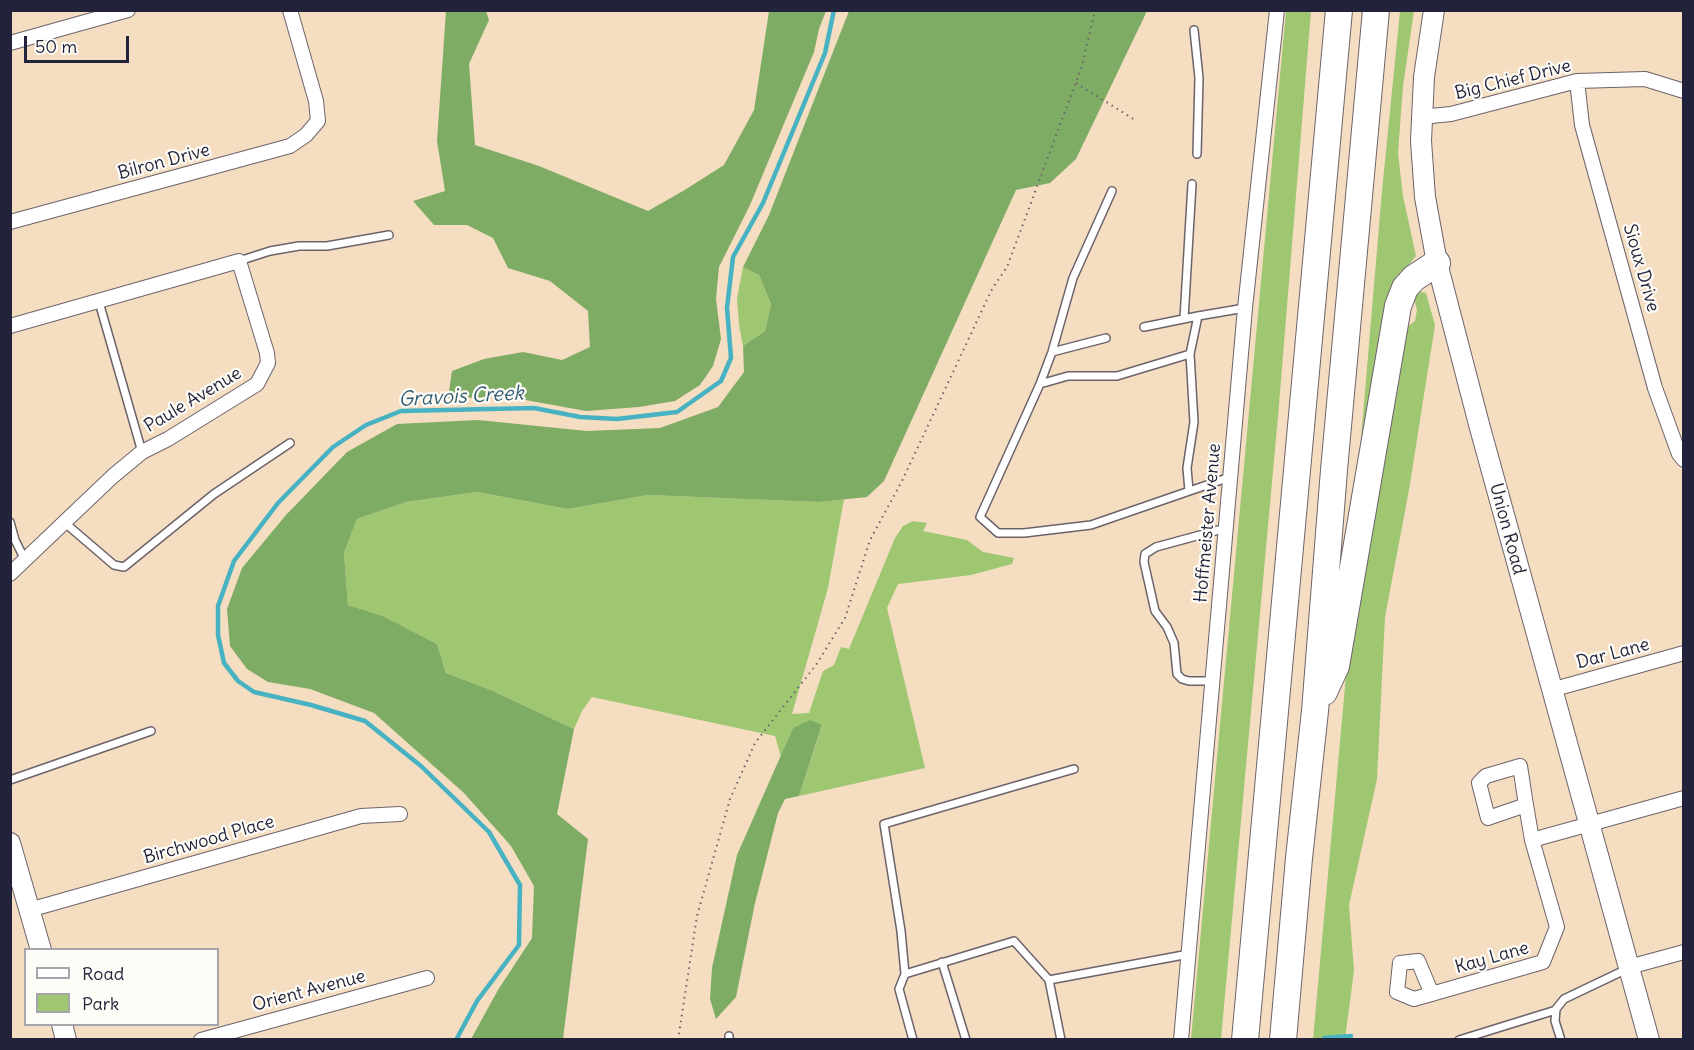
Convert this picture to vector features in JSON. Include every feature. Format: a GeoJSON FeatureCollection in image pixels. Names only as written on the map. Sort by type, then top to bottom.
{"type":"FeatureCollection","features":[{"type":"Feature","properties":{"kind":"highway"},"geometry":{"type":"LineString","coordinates":[[1245,1040],[1339,10]]}},
{"type":"Feature","properties":{"kind":"highway"},"geometry":{"type":"LineString","coordinates":[[1282,1040],[1315,711],[1334,470],[1376,10]]}},
{"type":"Feature","properties":{"kind":"highway"},"geometry":{"type":"LineString","coordinates":[[1315,711],[1336,666],[1398,306],[1405,288],[1414,278],[1437,262]]}},
{"type":"Feature","properties":{"kind":"main road","name":"Union Road"},"geometry":{"type":"LineString","coordinates":[[1434,10],[1424,77],[1421,117],[1425,194],[1437,262],[1551,690],[1649,1040]]}},
{"type":"Feature","properties":{"kind":"main road"},"geometry":{"type":"LineString","coordinates":[[10,843],[40,948]]}},
{"type":"Feature","properties":{"kind":"street"},"geometry":{"type":"LineString","coordinates":[[10,43],[128,10]]}},
{"type":"Feature","properties":{"kind":"street","name":"Bilron Drive"},"geometry":{"type":"LineString","coordinates":[[10,222],[290,146],[306,135],[318,121],[316,101],[290,10]]}},
{"type":"Feature","properties":{"kind":"street","name":"Hoffmeister Avenue"},"geometry":{"type":"LineString","coordinates":[[1181,1040],[1245,308],[1277,10]]}},
{"type":"Feature","properties":{"kind":"street","name":"Big Chief Drive"},"geometry":{"type":"LineString","coordinates":[[1421,117],[1451,114],[1577,81],[1645,79],[1683,91]]}},
{"type":"Feature","properties":{"kind":"street","name":"Sioux Drive"},"geometry":{"type":"LineString","coordinates":[[1577,81],[1582,125],[1655,388],[1683,460]]}},
{"type":"Feature","properties":{"kind":"street"},"geometry":{"type":"LineString","coordinates":[[10,326],[239,261]]}},
{"type":"Feature","properties":{"kind":"street","name":"Paule Avenue"},"geometry":{"type":"LineString","coordinates":[[10,574],[113,476],[142,452],[256,384],[266,369],[267,353],[239,261]]}},
{"type":"Feature","properties":{"kind":"street","name":"Dar Lane"},"geometry":{"type":"LineString","coordinates":[[1551,690],[1683,653]]}},
{"type":"Feature","properties":{"kind":"street"},"geometry":{"type":"LineString","coordinates":[[1532,840],[1683,798]]}},
{"type":"Feature","properties":{"kind":"street","name":"Kay Lane"},"geometry":{"type":"LineString","coordinates":[[1431,994],[1543,962],[1557,927],[1532,840],[1527,805]]}},
{"type":"Feature","properties":{"kind":"street","name":"Birchwood Place"},"geometry":{"type":"LineString","coordinates":[[29,909],[361,816],[400,814]]}},
{"type":"Feature","properties":{"kind":"street"},"geometry":{"type":"LineString","coordinates":[[1629,968],[1683,952]]}},
{"type":"Feature","properties":{"kind":"street","name":"Orient Avenue"},"geometry":{"type":"LineString","coordinates":[[201,1040],[427,978]]}},
{"type":"Feature","properties":{"kind":"lane"},"geometry":{"type":"LineString","coordinates":[[1194,30],[1199,78],[1197,154]]}},
{"type":"Feature","properties":{"kind":"lane"},"geometry":{"type":"LineString","coordinates":[[1184,319],[1192,183]]}},
{"type":"Feature","properties":{"kind":"lane"},"geometry":{"type":"LineString","coordinates":[[1112,191],[1073,278],[1052,352],[1040,384],[980,517],[998,533],[1024,533],[1091,525],[1230,477]]}},
{"type":"Feature","properties":{"kind":"lane"},"geometry":{"type":"LineString","coordinates":[[239,261],[299,246],[327,246],[388,235]]}},
{"type":"Feature","properties":{"kind":"lane"},"geometry":{"type":"LineString","coordinates":[[99,302],[142,452]]}},
{"type":"Feature","properties":{"kind":"lane"},"geometry":{"type":"LineString","coordinates":[[1144,327],[1245,308]]}},
{"type":"Feature","properties":{"kind":"lane"},"geometry":{"type":"LineString","coordinates":[[1189,491],[1187,468],[1194,422],[1190,354],[1198,316]]}},
{"type":"Feature","properties":{"kind":"lane"},"geometry":{"type":"LineString","coordinates":[[1052,352],[1106,338]]}},
{"type":"Feature","properties":{"kind":"lane"},"geometry":{"type":"LineString","coordinates":[[1040,384],[1068,376],[1117,376],[1190,354]]}},
{"type":"Feature","properties":{"kind":"lane"},"geometry":{"type":"LineString","coordinates":[[65,523],[114,565],[124,567],[214,494],[290,443]]}},
{"type":"Feature","properties":{"kind":"lane"},"geometry":{"type":"LineString","coordinates":[[10,522],[15,540],[25,560]]}},
{"type":"Feature","properties":{"kind":"lane"},"geometry":{"type":"LineString","coordinates":[[1212,681],[1189,681],[1177,674],[1174,644],[1167,627],[1155,611],[1144,562],[1145,554],[1156,547],[1226,528]]}},
{"type":"Feature","properties":{"kind":"lane"},"geometry":{"type":"LineString","coordinates":[[10,780],[151,731]]}},
{"type":"Feature","properties":{"kind":"lane"},"geometry":{"type":"LineString","coordinates":[[913,1040],[899,988],[905,974],[901,931],[884,824],[1074,769]]}},
{"type":"Feature","properties":{"kind":"lane"},"geometry":{"type":"LineString","coordinates":[[905,974],[1014,941],[1049,980],[1061,1040]]}},
{"type":"Feature","properties":{"kind":"lane"},"geometry":{"type":"LineString","coordinates":[[1049,980],[1189,954]]}},
{"type":"Feature","properties":{"kind":"lane"},"geometry":{"type":"LineString","coordinates":[[942,963],[966,1040]]}},
{"type":"Feature","properties":{"kind":"lane"},"geometry":{"type":"LineString","coordinates":[[1561,1040],[1555,1021],[1556,1010],[1564,999],[1629,968]]}},
{"type":"Feature","properties":{"kind":"lane"},"geometry":{"type":"LineString","coordinates":[[1459,1040],[1556,1010]]}},
{"type":"Feature","properties":{"kind":"path"},"geometry":{"type":"LineString","coordinates":[[678,1040],[698,916],[730,799],[755,743],[816,665],[844,618],[870,540],[902,480],[992,289],[1007,267],[1076,82],[1095,10]]}},
{"type":"Feature","properties":{"kind":"path"},"geometry":{"type":"LineString","coordinates":[[1076,82],[1135,120]]}},
{"type":"Feature","properties":{"kind":"green space"},"geometry":{"type":"Polygon","coordinates":[[[446,11],[486,11],[489,20],[469,64],[475,145],[539,166],[648,211],[724,165],[754,110],[769,11],[826,11],[814,52],[750,205],[719,267],[716,299],[721,339],[713,366],[700,385],[675,401],[639,407],[586,411],[509,397],[448,398],[452,371],[484,359],[523,352],[562,360],[590,347],[588,311],[550,281],[508,268],[493,238],[467,225],[434,225],[413,201],[445,191],[437,141],[446,11]]]}},
{"type":"Feature","properties":{"kind":"green space"},"geometry":{"type":"Polygon","coordinates":[[[849,11],[1147,11],[1076,159],[1050,183],[1016,190],[884,481],[867,497],[819,502],[648,495],[568,509],[477,492],[406,502],[357,519],[344,553],[348,605],[383,616],[437,644],[446,673],[491,690],[574,729],[557,814],[588,839],[563,1039],[471,1039],[498,990],[532,938],[534,886],[511,846],[464,793],[374,713],[310,689],[268,682],[247,669],[230,646],[227,609],[242,568],[286,515],[347,452],[397,424],[478,420],[587,431],[660,428],[718,407],[744,372],[743,346],[765,331],[771,304],[759,275],[743,267],[769,215],[849,11]]]}},
{"type":"Feature","properties":{"kind":"green space"},"geometry":{"type":"Polygon","coordinates":[[[1286,11],[1311,11],[1278,417],[1221,1039],[1191,1039],[1286,11]]]}},
{"type":"Feature","properties":{"kind":"green space"},"geometry":{"type":"Polygon","coordinates":[[[1400,11],[1414,11],[1403,86],[1398,153],[1403,196],[1416,256],[1401,274],[1358,474],[1382,191],[1400,11]]]}},
{"type":"Feature","properties":{"kind":"green space"},"geometry":{"type":"Polygon","coordinates":[[[743,267],[759,275],[771,304],[765,331],[743,346],[737,298],[743,267]]]}},
{"type":"Feature","properties":{"kind":"green space"},"geometry":{"type":"Polygon","coordinates":[[[1416,293],[1426,293],[1435,325],[1409,490],[1385,617],[1377,779],[1349,905],[1354,971],[1345,1039],[1313,1040],[1348,653],[1407,327],[1415,321],[1417,310],[1414,298],[1416,293]]]}},
{"type":"Feature","properties":{"kind":"green space"},"geometry":{"type":"Polygon","coordinates":[[[477,492],[568,509],[648,495],[819,502],[844,499],[828,588],[792,714],[809,713],[823,671],[834,665],[841,647],[849,649],[895,538],[903,526],[913,521],[927,523],[923,531],[967,540],[983,552],[1014,558],[1012,564],[971,575],[898,584],[887,608],[925,768],[799,796],[822,726],[793,728],[781,757],[775,736],[592,697],[582,711],[574,729],[491,690],[446,673],[437,644],[383,616],[348,605],[344,553],[357,519],[406,502],[477,492]]]}},
{"type":"Feature","properties":{"kind":"green space"},"geometry":{"type":"Polygon","coordinates":[[[810,720],[822,725],[799,796],[785,799],[778,813],[755,903],[736,997],[716,1019],[710,999],[712,968],[737,855],[793,728],[810,720]]]}},
{"type":"Feature","properties":{"kind":"waterway","name":"Gravois Creek"},"geometry":{"type":"LineString","coordinates":[[456,1040],[477,1001],[519,945],[520,885],[489,832],[421,766],[365,721],[311,705],[254,692],[238,681],[224,663],[218,635],[218,606],[234,561],[278,503],[333,447],[366,425],[401,411],[534,408],[580,417],[617,419],[677,412],[721,381],[731,358],[727,308],[733,257],[763,203],[825,53],[834,10]]}},
{"type":"Feature","properties":{"kind":"waterway"},"geometry":{"type":"LineString","coordinates":[[1324,1038],[1351,1036]]}}]}
